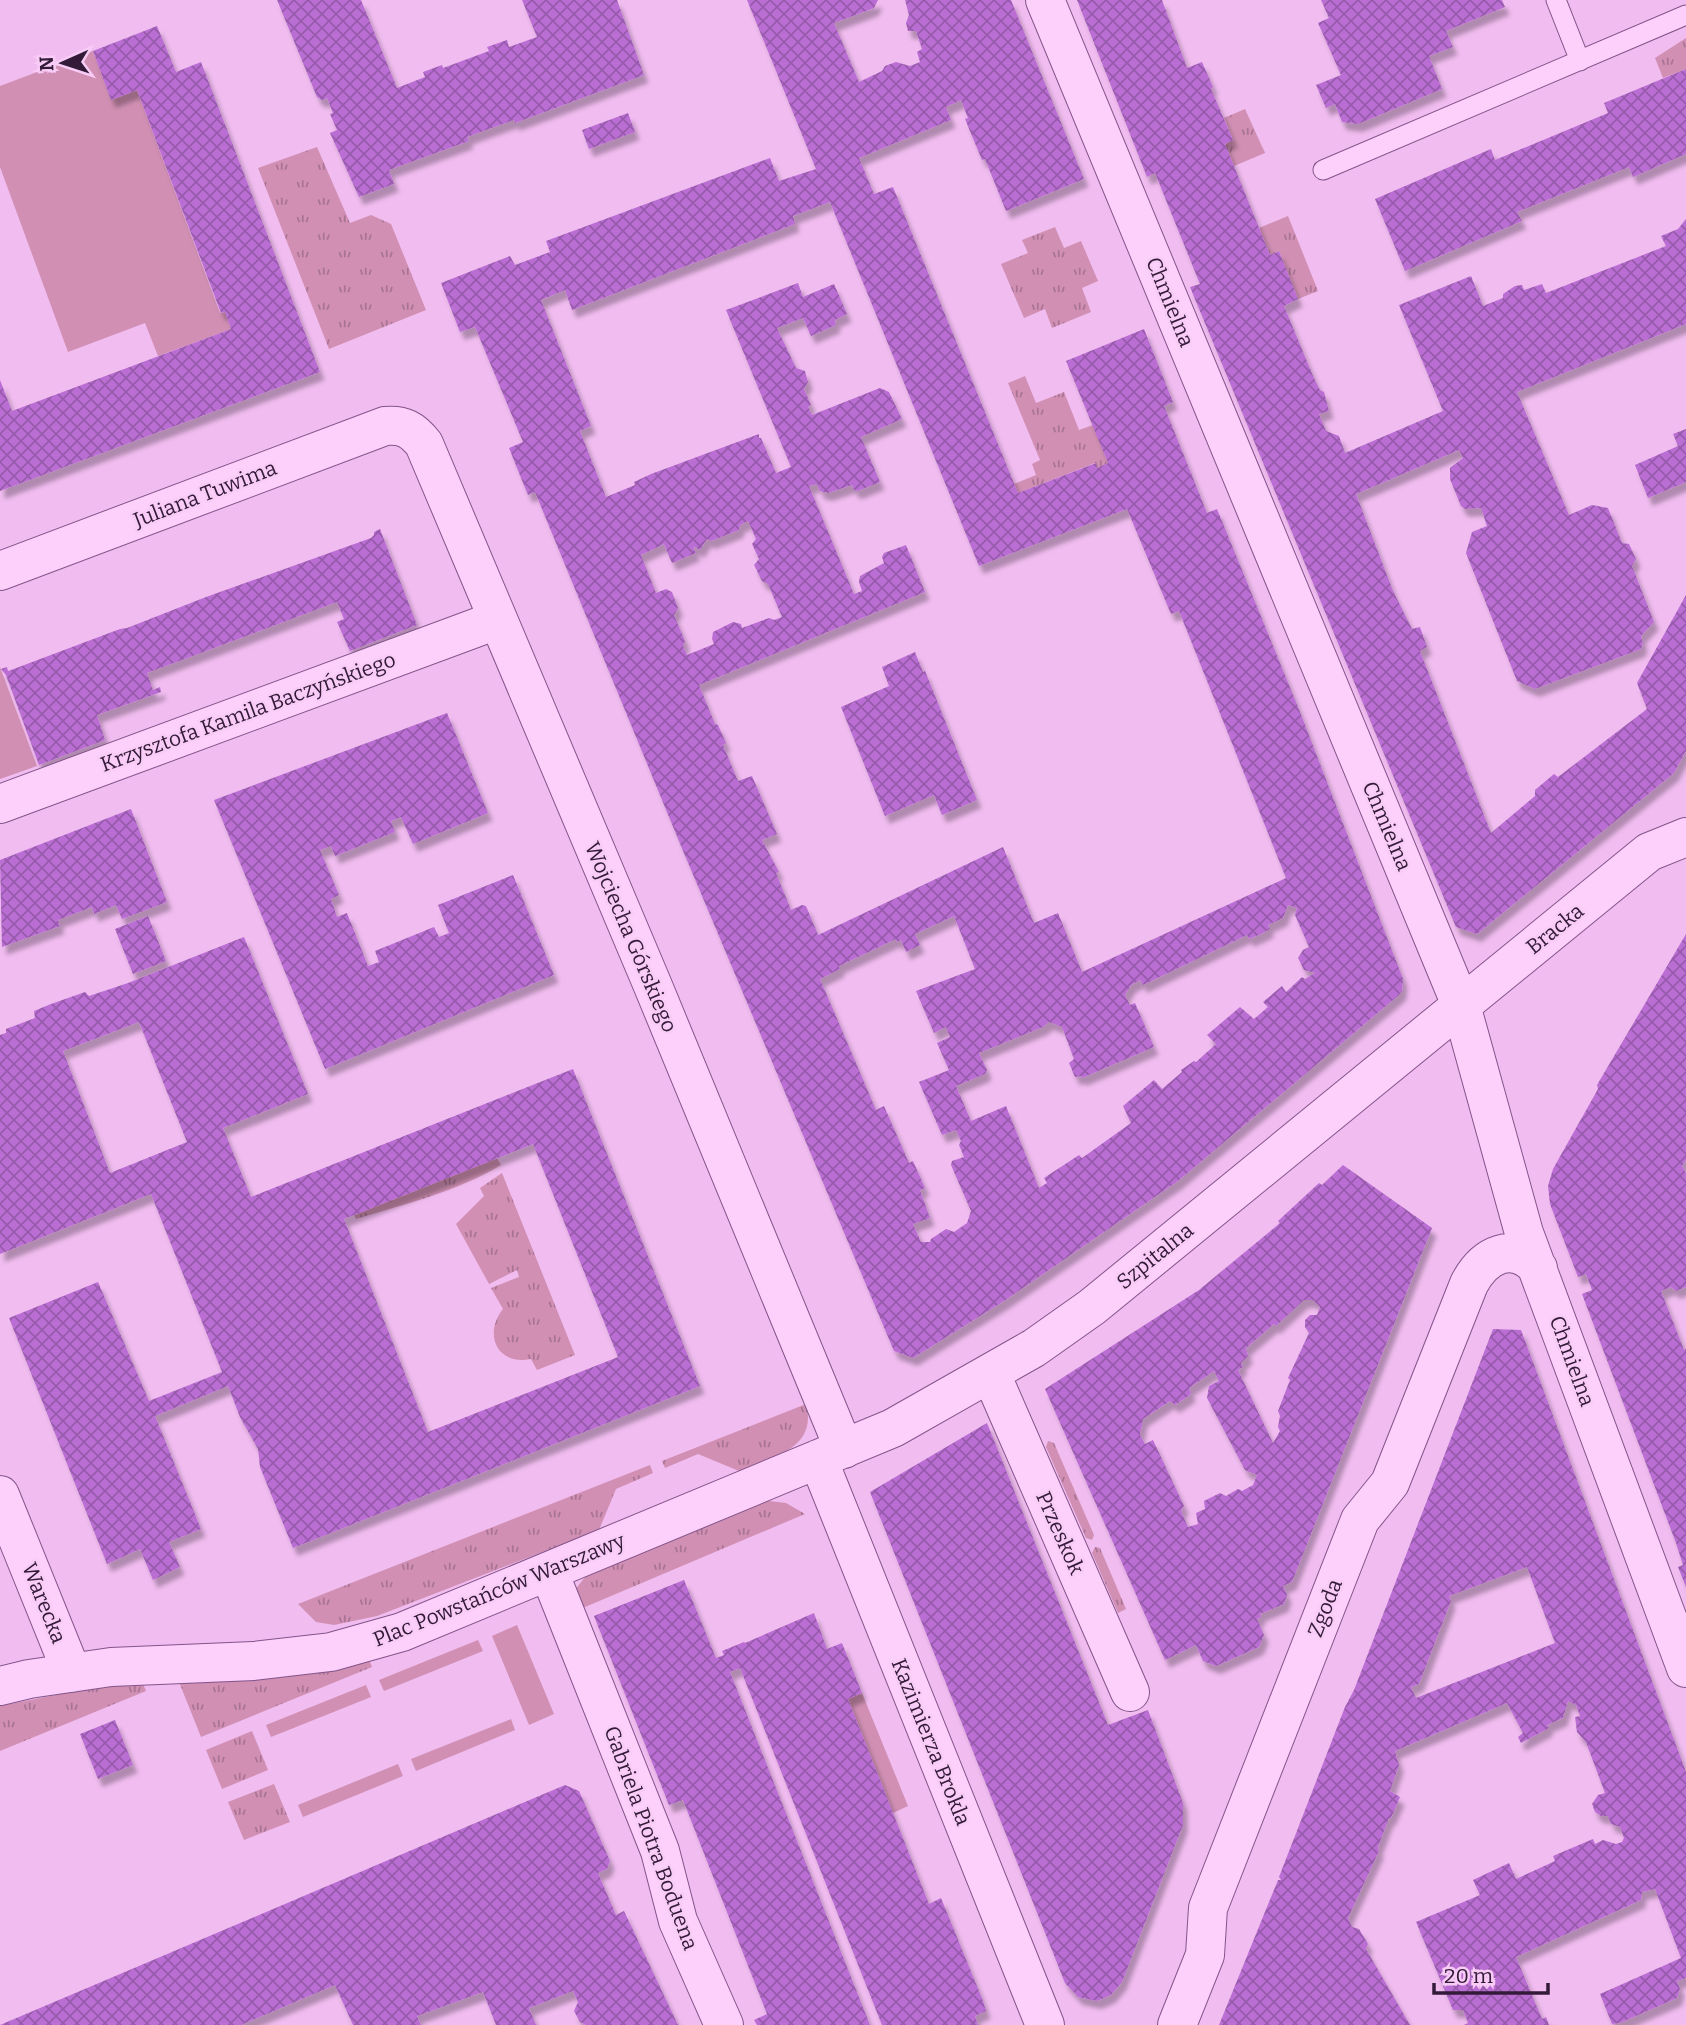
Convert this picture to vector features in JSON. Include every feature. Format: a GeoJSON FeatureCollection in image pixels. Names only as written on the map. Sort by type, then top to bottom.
{"type":"FeatureCollection","features":[{"type":"Feature","properties":{"kind":"street","name":"Chmielna"},"geometry":{"type":"LineString","coordinates":[[1045,0],[1461,1005],[1524,1233],[1686,1668]]}},
{"type":"Feature","properties":{"kind":"street","name":"Juliana Tuwima"},"geometry":{"type":"LineString","coordinates":[[0,571],[385,426],[395,425],[410,430]]}},
{"type":"Feature","properties":{"kind":"street","name":"Wojciecha Górskiego"},"geometry":{"type":"LineString","coordinates":[[410,430],[424,444],[653,986],[831,1454]]}},
{"type":"Feature","properties":{"kind":"street","name":"Krzysztofa Kamila Baczyńskiego"},"geometry":{"type":"LineString","coordinates":[[0,804],[497,620]]}},
{"type":"Feature","properties":{"kind":"street"},"geometry":{"type":"LineString","coordinates":[[1649,852],[1659,837],[1686,813]]}},
{"type":"Feature","properties":{"kind":"street"},"geometry":{"type":"LineString","coordinates":[[1649,852],[1686,837]]}},
{"type":"Feature","properties":{"kind":"street","name":"Bracka"},"geometry":{"type":"LineString","coordinates":[[1461,1005],[1649,852]]}},
{"type":"Feature","properties":{"kind":"street","name":"Szpitalna"},"geometry":{"type":"LineString","coordinates":[[831,1454],[893,1428],[991,1374],[1034,1348],[1092,1307],[1461,1005]]}},
{"type":"Feature","properties":{"kind":"street","name":"Zgoda"},"geometry":{"type":"LineString","coordinates":[[1177,2025],[1205,1955],[1208,1908],[1360,1520],[1390,1483],[1469,1284],[1476,1271],[1505,1253],[1522,1254],[1538,1268]]}},
{"type":"Feature","properties":{"kind":"street","name":"Przeskok"},"geometry":{"type":"LineString","coordinates":[[991,1374],[1130,1692]]}},
{"type":"Feature","properties":{"kind":"street","name":"Plac Powstańców Warszawy"},"geometry":{"type":"LineString","coordinates":[[0,1686],[111,1667],[254,1661],[331,1652],[402,1632],[831,1454]]}},
{"type":"Feature","properties":{"kind":"street","name":"Kazimierza Brokla"},"geometry":{"type":"LineString","coordinates":[[831,1454],[1045,2025]]}},
{"type":"Feature","properties":{"kind":"street","name":"Warecka"},"geometry":{"type":"LineString","coordinates":[[0,1495],[72,1673]]}},
{"type":"Feature","properties":{"kind":"street","name":"Gabriela Piotra Boduena"},"geometry":{"type":"LineString","coordinates":[[549,1572],[660,1852],[678,1921],[723,2025]]}},
{"type":"Feature","properties":{"kind":"lane"},"geometry":{"type":"LineString","coordinates":[[1556,0],[1580,61]]}},
{"type":"Feature","properties":{"kind":"lane"},"geometry":{"type":"LineString","coordinates":[[1323,170],[1686,15]]}},
{"type":"Feature","properties":{"kind":"green space"},"geometry":{"type":"Polygon","coordinates":[[[1686,38],[1686,69],[1663,78],[1655,58],[1686,38]]]}},
{"type":"Feature","properties":{"kind":"green space"},"geometry":{"type":"Polygon","coordinates":[[[93,51],[111,100],[137,90],[220,313],[225,312],[231,329],[158,356],[145,323],[68,352],[0,167],[0,86],[93,51]]]}},
{"type":"Feature","properties":{"kind":"green space"},"geometry":{"type":"Polygon","coordinates":[[[1245,109],[1265,153],[1234,166],[1225,144],[1233,140],[1224,118],[1245,109]]]}},
{"type":"Feature","properties":{"kind":"green space"},"geometry":{"type":"Polygon","coordinates":[[[317,147],[350,223],[371,215],[391,224],[426,310],[329,349],[258,168],[317,147]]]}},
{"type":"Feature","properties":{"kind":"green space"},"geometry":{"type":"Polygon","coordinates":[[[1288,216],[1318,291],[1298,299],[1279,251],[1270,255],[1259,228],[1288,216]]]}},
{"type":"Feature","properties":{"kind":"green space"},"geometry":{"type":"Polygon","coordinates":[[[1055,227],[1064,248],[1081,241],[1098,281],[1082,288],[1091,312],[1052,328],[1045,309],[1024,318],[1001,264],[1028,253],[1022,240],[1055,227]]]}},
{"type":"Feature","properties":{"kind":"green space"},"geometry":{"type":"Polygon","coordinates":[[[1025,376],[1036,403],[1064,392],[1079,430],[1093,425],[1108,463],[1097,468],[1095,463],[1018,493],[1014,484],[1036,475],[1032,464],[1040,460],[1008,383],[1025,376]]]}},
{"type":"Feature","properties":{"kind":"green space"},"geometry":{"type":"Polygon","coordinates":[[[0,667],[37,766],[0,779],[0,667]]]}},
{"type":"Feature","properties":{"kind":"green space"},"geometry":{"type":"Polygon","coordinates":[[[497,1158],[501,1165],[466,1183],[356,1219],[354,1215],[497,1158]]]}},
{"type":"Feature","properties":{"kind":"green space"},"geometry":{"type":"Polygon","coordinates":[[[502,1173],[575,1355],[537,1370],[531,1359],[509,1358],[502,1353],[494,1338],[494,1328],[503,1309],[491,1288],[519,1277],[517,1270],[489,1284],[456,1224],[484,1196],[480,1188],[502,1173]]]}},
{"type":"Feature","properties":{"kind":"green space"},"geometry":{"type":"Polygon","coordinates":[[[806,1404],[808,1419],[805,1431],[799,1441],[778,1456],[739,1471],[698,1454],[665,1468],[662,1461],[806,1404]]]}},
{"type":"Feature","properties":{"kind":"green space"},"geometry":{"type":"Polygon","coordinates":[[[1048,1441],[1054,1443],[1094,1535],[1092,1540],[1086,1538],[1046,1447],[1048,1441]]]}},
{"type":"Feature","properties":{"kind":"green space"},"geometry":{"type":"Polygon","coordinates":[[[650,1465],[653,1473],[616,1489],[599,1530],[377,1616],[334,1625],[316,1622],[298,1604],[650,1465]]]}},
{"type":"Feature","properties":{"kind":"green space"},"geometry":{"type":"Polygon","coordinates":[[[760,1502],[786,1503],[805,1514],[578,1610],[575,1590],[585,1577],[760,1502]]]}},
{"type":"Feature","properties":{"kind":"green space"},"geometry":{"type":"Polygon","coordinates":[[[1095,1547],[1100,1548],[1126,1609],[1118,1613],[1092,1553],[1095,1547]]]}},
{"type":"Feature","properties":{"kind":"green space"},"geometry":{"type":"Polygon","coordinates":[[[517,1625],[554,1714],[529,1725],[492,1636],[517,1625]]]}},
{"type":"Feature","properties":{"kind":"green space"},"geometry":{"type":"Polygon","coordinates":[[[478,1640],[483,1651],[384,1691],[379,1680],[478,1640]]]}},
{"type":"Feature","properties":{"kind":"green space"},"geometry":{"type":"Polygon","coordinates":[[[369,1659],[372,1667],[201,1737],[179,1682],[369,1659]]]}},
{"type":"Feature","properties":{"kind":"green space"},"geometry":{"type":"Polygon","coordinates":[[[143,1684],[146,1691],[0,1751],[0,1706],[86,1689],[143,1684]]]}},
{"type":"Feature","properties":{"kind":"green space"},"geometry":{"type":"Polygon","coordinates":[[[366,1685],[371,1697],[271,1737],[266,1725],[366,1685]]]}},
{"type":"Feature","properties":{"kind":"green space"},"geometry":{"type":"Polygon","coordinates":[[[862,1693],[908,1806],[893,1813],[848,1699],[862,1693]]]}},
{"type":"Feature","properties":{"kind":"green space"},"geometry":{"type":"Polygon","coordinates":[[[511,1719],[515,1730],[416,1771],[411,1759],[511,1719]]]}},
{"type":"Feature","properties":{"kind":"green space"},"geometry":{"type":"Polygon","coordinates":[[[252,1731],[268,1770],[222,1789],[206,1750],[252,1731]]]}},
{"type":"Feature","properties":{"kind":"green space"},"geometry":{"type":"Polygon","coordinates":[[[398,1764],[403,1776],[303,1817],[298,1805],[398,1764]]]}},
{"type":"Feature","properties":{"kind":"green space"},"geometry":{"type":"Polygon","coordinates":[[[274,1784],[290,1822],[244,1840],[228,1802],[274,1784]]]}},
{"type":"Feature","properties":{"kind":"building"},"geometry":{"type":"Polygon","coordinates":[[[277,0],[361,0],[397,88],[425,77],[423,72],[442,65],[443,68],[489,51],[487,47],[507,40],[509,47],[537,37],[522,0],[617,0],[644,75],[515,123],[514,120],[467,137],[469,141],[389,170],[394,184],[359,197],[330,133],[337,130],[327,98],[322,100],[317,97],[277,0]]]}},
{"type":"Feature","properties":{"kind":"building"},"geometry":{"type":"Polygon","coordinates":[[[747,0],[878,0],[874,8],[834,23],[859,82],[896,62],[910,66],[920,62],[917,52],[922,49],[916,31],[908,31],[906,23],[909,15],[905,0],[1011,0],[1084,179],[1006,211],[965,119],[968,118],[961,100],[946,107],[951,120],[859,158],[874,194],[893,187],[1018,493],[1096,463],[1097,468],[1108,463],[1066,361],[1144,329],[1173,402],[1164,406],[1207,513],[1217,509],[1300,712],[1403,979],[1399,995],[1178,1181],[1004,1301],[913,1358],[894,1351],[535,492],[528,495],[509,448],[523,442],[475,327],[460,332],[441,283],[510,256],[515,265],[550,252],[546,241],[770,158],[779,181],[816,169],[747,0]],[[830,202],[793,216],[795,224],[572,310],[565,290],[541,300],[591,426],[580,431],[606,497],[635,485],[634,482],[651,474],[759,434],[776,473],[791,467],[726,310],[798,283],[803,297],[834,284],[847,314],[835,320],[836,325],[811,336],[803,318],[777,328],[796,368],[805,371],[808,382],[804,389],[812,415],[880,388],[889,392],[902,419],[861,437],[880,482],[858,491],[854,490],[852,485],[828,493],[820,491],[817,484],[809,486],[854,594],[862,591],[860,576],[884,563],[884,553],[906,545],[925,592],[699,685],[726,743],[723,745],[738,781],[752,776],[777,834],[762,840],[779,872],[776,873],[791,910],[806,906],[818,935],[1003,847],[1034,923],[1058,913],[1082,972],[1286,878],[1179,611],[1171,614],[1127,509],[979,566],[830,202]],[[748,521],[740,525],[739,530],[711,541],[707,539],[700,550],[693,548],[696,553],[672,563],[664,544],[641,555],[656,593],[666,589],[672,592],[678,608],[674,615],[685,641],[683,646],[687,655],[714,644],[713,632],[733,622],[741,624],[742,628],[769,618],[774,620],[782,617],[768,584],[762,581],[754,565],[759,559],[752,544],[756,539],[748,521]],[[1288,905],[1283,918],[1268,925],[1270,929],[1261,934],[1249,939],[1247,935],[1143,985],[1140,980],[1131,985],[1125,995],[1130,1005],[1135,1003],[1154,1047],[1082,1078],[1075,1077],[1069,1063],[1074,1059],[1062,1027],[1049,1022],[1043,1027],[979,1053],[987,1070],[985,1074],[956,1086],[971,1121],[1006,1106],[1039,1188],[1047,1183],[1044,1178],[1079,1155],[1082,1158],[1131,1123],[1123,1106],[1154,1080],[1162,1089],[1182,1072],[1181,1070],[1196,1062],[1216,1044],[1207,1035],[1240,1007],[1254,1019],[1268,1007],[1263,1002],[1282,986],[1286,992],[1302,977],[1305,979],[1315,973],[1304,970],[1298,958],[1303,950],[1309,947],[1295,915],[1297,908],[1288,905]],[[954,916],[915,934],[920,945],[906,952],[901,940],[897,942],[896,939],[839,966],[840,969],[820,979],[876,1110],[884,1106],[909,1163],[913,1161],[925,1188],[920,1190],[930,1218],[913,1224],[921,1242],[930,1242],[946,1229],[954,1232],[967,1223],[971,1211],[951,1165],[952,1161],[964,1157],[959,1145],[961,1141],[956,1130],[942,1135],[919,1082],[949,1070],[937,1043],[950,1037],[946,1027],[934,1033],[916,991],[975,969],[954,916]]]}},
{"type":"Feature","properties":{"kind":"building"},"geometry":{"type":"Polygon","coordinates":[[[1077,0],[1162,0],[1187,68],[1202,62],[1233,140],[1225,144],[1270,255],[1279,251],[1298,299],[1284,306],[1313,376],[1320,390],[1324,392],[1329,411],[1319,414],[1326,431],[1339,436],[1345,453],[1443,411],[1399,305],[1471,276],[1483,306],[1503,298],[1503,294],[1515,286],[1522,285],[1524,290],[1542,284],[1546,293],[1666,246],[1661,236],[1678,229],[1686,219],[1686,324],[1517,392],[1569,515],[1592,505],[1608,508],[1622,543],[1629,544],[1636,559],[1632,566],[1654,622],[1641,636],[1641,649],[1535,689],[1517,681],[1466,553],[1472,532],[1487,526],[1481,508],[1465,509],[1461,506],[1450,479],[1450,468],[1463,458],[1459,450],[1356,494],[1393,591],[1412,629],[1420,627],[1427,647],[1420,651],[1491,833],[1535,796],[1535,790],[1554,774],[1558,777],[1647,709],[1637,683],[1686,595],[1686,751],[1674,773],[1477,934],[1456,927],[1190,287],[1200,284],[1155,173],[1147,177],[1077,0]]]}},
{"type":"Feature","properties":{"kind":"building"},"geometry":{"type":"Polygon","coordinates":[[[1321,0],[1502,0],[1505,7],[1446,31],[1453,47],[1429,56],[1442,89],[1358,124],[1342,122],[1335,104],[1326,108],[1316,85],[1341,75],[1318,23],[1329,18],[1321,0]]]}},
{"type":"Feature","properties":{"kind":"building"},"geometry":{"type":"Polygon","coordinates":[[[157,26],[176,72],[201,62],[320,372],[0,491],[0,380],[12,411],[231,329],[225,312],[221,313],[137,90],[111,100],[93,51],[157,26]]]}},
{"type":"Feature","properties":{"kind":"building"},"geometry":{"type":"Polygon","coordinates":[[[1686,69],[1686,154],[1633,177],[1629,167],[1517,212],[1522,221],[1405,271],[1375,199],[1491,149],[1495,160],[1608,113],[1604,103],[1686,69]]]}},
{"type":"Feature","properties":{"kind":"building"},"geometry":{"type":"Polygon","coordinates":[[[628,113],[635,132],[589,149],[582,130],[628,113]]]}},
{"type":"Feature","properties":{"kind":"building"},"geometry":{"type":"Polygon","coordinates":[[[1686,429],[1686,482],[1648,498],[1635,465],[1678,446],[1673,434],[1686,429]]]}},
{"type":"Feature","properties":{"kind":"building"},"geometry":{"type":"Polygon","coordinates":[[[380,529],[417,625],[350,651],[337,622],[344,619],[337,602],[147,673],[153,690],[160,687],[161,692],[97,715],[105,740],[39,765],[6,675],[1,669],[7,667],[8,671],[11,670],[371,538],[374,532],[380,529]]]}},
{"type":"Feature","properties":{"kind":"building"},"geometry":{"type":"Polygon","coordinates":[[[915,652],[977,800],[942,815],[934,795],[885,816],[841,707],[889,686],[882,667],[915,652]]]}},
{"type":"Feature","properties":{"kind":"building"},"geometry":{"type":"Polygon","coordinates":[[[447,713],[488,813],[413,844],[401,817],[391,821],[395,832],[335,856],[331,846],[320,850],[339,895],[331,899],[337,917],[347,913],[368,966],[379,962],[375,951],[434,927],[439,937],[449,933],[438,905],[513,875],[554,975],[325,1069],[214,800],[447,713]]]}},
{"type":"Feature","properties":{"kind":"building"},"geometry":{"type":"Polygon","coordinates":[[[131,809],[167,902],[122,919],[116,905],[94,914],[92,907],[58,920],[60,926],[2,947],[0,860],[131,809]]]}},
{"type":"Feature","properties":{"kind":"building"},"geometry":{"type":"Polygon","coordinates":[[[148,916],[166,961],[133,974],[115,929],[148,916]]]}},
{"type":"Feature","properties":{"kind":"building"},"geometry":{"type":"Polygon","coordinates":[[[1686,934],[1686,1160],[1682,1166],[1686,1173],[1686,1287],[1676,1291],[1671,1287],[1661,1291],[1684,1350],[1686,1349],[1686,1587],[1678,1567],[1683,1565],[1676,1543],[1582,1294],[1592,1290],[1586,1274],[1578,1277],[1550,1204],[1548,1186],[1553,1169],[1598,1089],[1597,1085],[1686,934]]]}},
{"type":"Feature","properties":{"kind":"building"},"geometry":{"type":"Polygon","coordinates":[[[244,937],[308,1094],[223,1128],[251,1197],[573,1069],[700,1386],[293,1548],[260,1467],[258,1449],[240,1417],[228,1386],[155,1416],[201,1529],[169,1542],[180,1567],[153,1580],[140,1549],[107,1564],[9,1318],[98,1282],[149,1401],[222,1372],[151,1194],[0,1254],[0,1035],[6,1033],[6,1029],[35,1018],[34,1011],[51,1004],[85,992],[89,996],[244,937]],[[139,1022],[63,1051],[110,1173],[187,1142],[139,1022]],[[533,1144],[344,1219],[428,1432],[618,1357],[533,1144]]]}},
{"type":"Feature","properties":{"kind":"building"},"geometry":{"type":"Polygon","coordinates":[[[1343,1165],[1432,1228],[1292,1582],[1283,1586],[1287,1595],[1284,1604],[1260,1614],[1261,1617],[1257,1619],[1264,1635],[1259,1647],[1216,1666],[1203,1661],[1196,1645],[1165,1660],[1045,1389],[1199,1290],[1280,1223],[1278,1221],[1319,1183],[1322,1185],[1343,1165]],[[1304,1300],[1276,1326],[1274,1324],[1246,1348],[1248,1356],[1241,1363],[1243,1367],[1238,1370],[1273,1443],[1280,1431],[1278,1411],[1290,1380],[1288,1378],[1309,1333],[1305,1320],[1310,1315],[1317,1315],[1320,1307],[1313,1300],[1304,1300]],[[1214,1371],[1189,1388],[1190,1395],[1175,1405],[1170,1401],[1143,1419],[1140,1435],[1145,1444],[1153,1440],[1184,1506],[1181,1511],[1188,1527],[1198,1524],[1196,1513],[1205,1509],[1204,1501],[1220,1493],[1226,1496],[1238,1489],[1242,1491],[1253,1485],[1257,1475],[1245,1470],[1207,1398],[1209,1386],[1219,1381],[1214,1371]]]}},
{"type":"Feature","properties":{"kind":"building"},"geometry":{"type":"Polygon","coordinates":[[[1493,1329],[1521,1330],[1686,1772],[1686,1978],[1677,1981],[1680,1989],[1677,1998],[1612,2024],[1600,1994],[1681,1958],[1655,1889],[1642,1892],[1641,1900],[1516,1957],[1542,2019],[1546,2017],[1549,2025],[1464,2025],[1468,2023],[1463,2010],[1453,2010],[1416,1922],[1480,1895],[1473,1880],[1509,1863],[1516,1879],[1555,1861],[1553,1856],[1593,1839],[1595,1844],[1603,1840],[1616,1844],[1624,1838],[1620,1827],[1611,1824],[1608,1816],[1595,1812],[1592,1804],[1598,1795],[1605,1793],[1586,1742],[1577,1732],[1575,1717],[1580,1716],[1576,1705],[1568,1701],[1563,1718],[1547,1725],[1549,1728],[1521,1743],[1518,1737],[1523,1733],[1507,1703],[1395,1751],[1399,1765],[1390,1791],[1400,1797],[1348,1918],[1352,1927],[1359,1929],[1368,1944],[1366,1949],[1410,2025],[1219,2025],[1278,1880],[1281,1880],[1279,1877],[1493,1329]],[[1527,1567],[1449,1596],[1451,1601],[1419,1684],[1411,1687],[1416,1698],[1555,1643],[1527,1567]]]}},
{"type":"Feature","properties":{"kind":"building"},"geometry":{"type":"Polygon","coordinates":[[[987,1423],[1108,1725],[1148,1710],[1183,1803],[1183,1825],[1122,1982],[1111,1995],[1097,2001],[1078,1997],[1065,1983],[870,1492],[987,1423]]]}},
{"type":"Feature","properties":{"kind":"building"},"geometry":{"type":"Polygon","coordinates":[[[684,1580],[716,1658],[724,1655],[722,1651],[814,1613],[827,1649],[842,1643],[862,1693],[848,1699],[929,1904],[941,1898],[983,2001],[986,2011],[975,2016],[978,2025],[882,2025],[740,1668],[730,1672],[870,2025],[757,2025],[754,2020],[767,2014],[683,1800],[669,1805],[594,1616],[684,1580]]]}},
{"type":"Feature","properties":{"kind":"building"},"geometry":{"type":"Polygon","coordinates":[[[115,1720],[133,1765],[98,1779],[80,1734],[115,1720]]]}},
{"type":"Feature","properties":{"kind":"building"},"geometry":{"type":"Polygon","coordinates":[[[565,1785],[579,1791],[610,1861],[607,1869],[598,1873],[616,1915],[624,1911],[678,2025],[586,2025],[580,2022],[574,2011],[578,2002],[573,1991],[529,2008],[536,2025],[496,2025],[483,1992],[417,2016],[421,2025],[353,2025],[335,1985],[241,2025],[0,2025],[565,1785]]]}}]}
